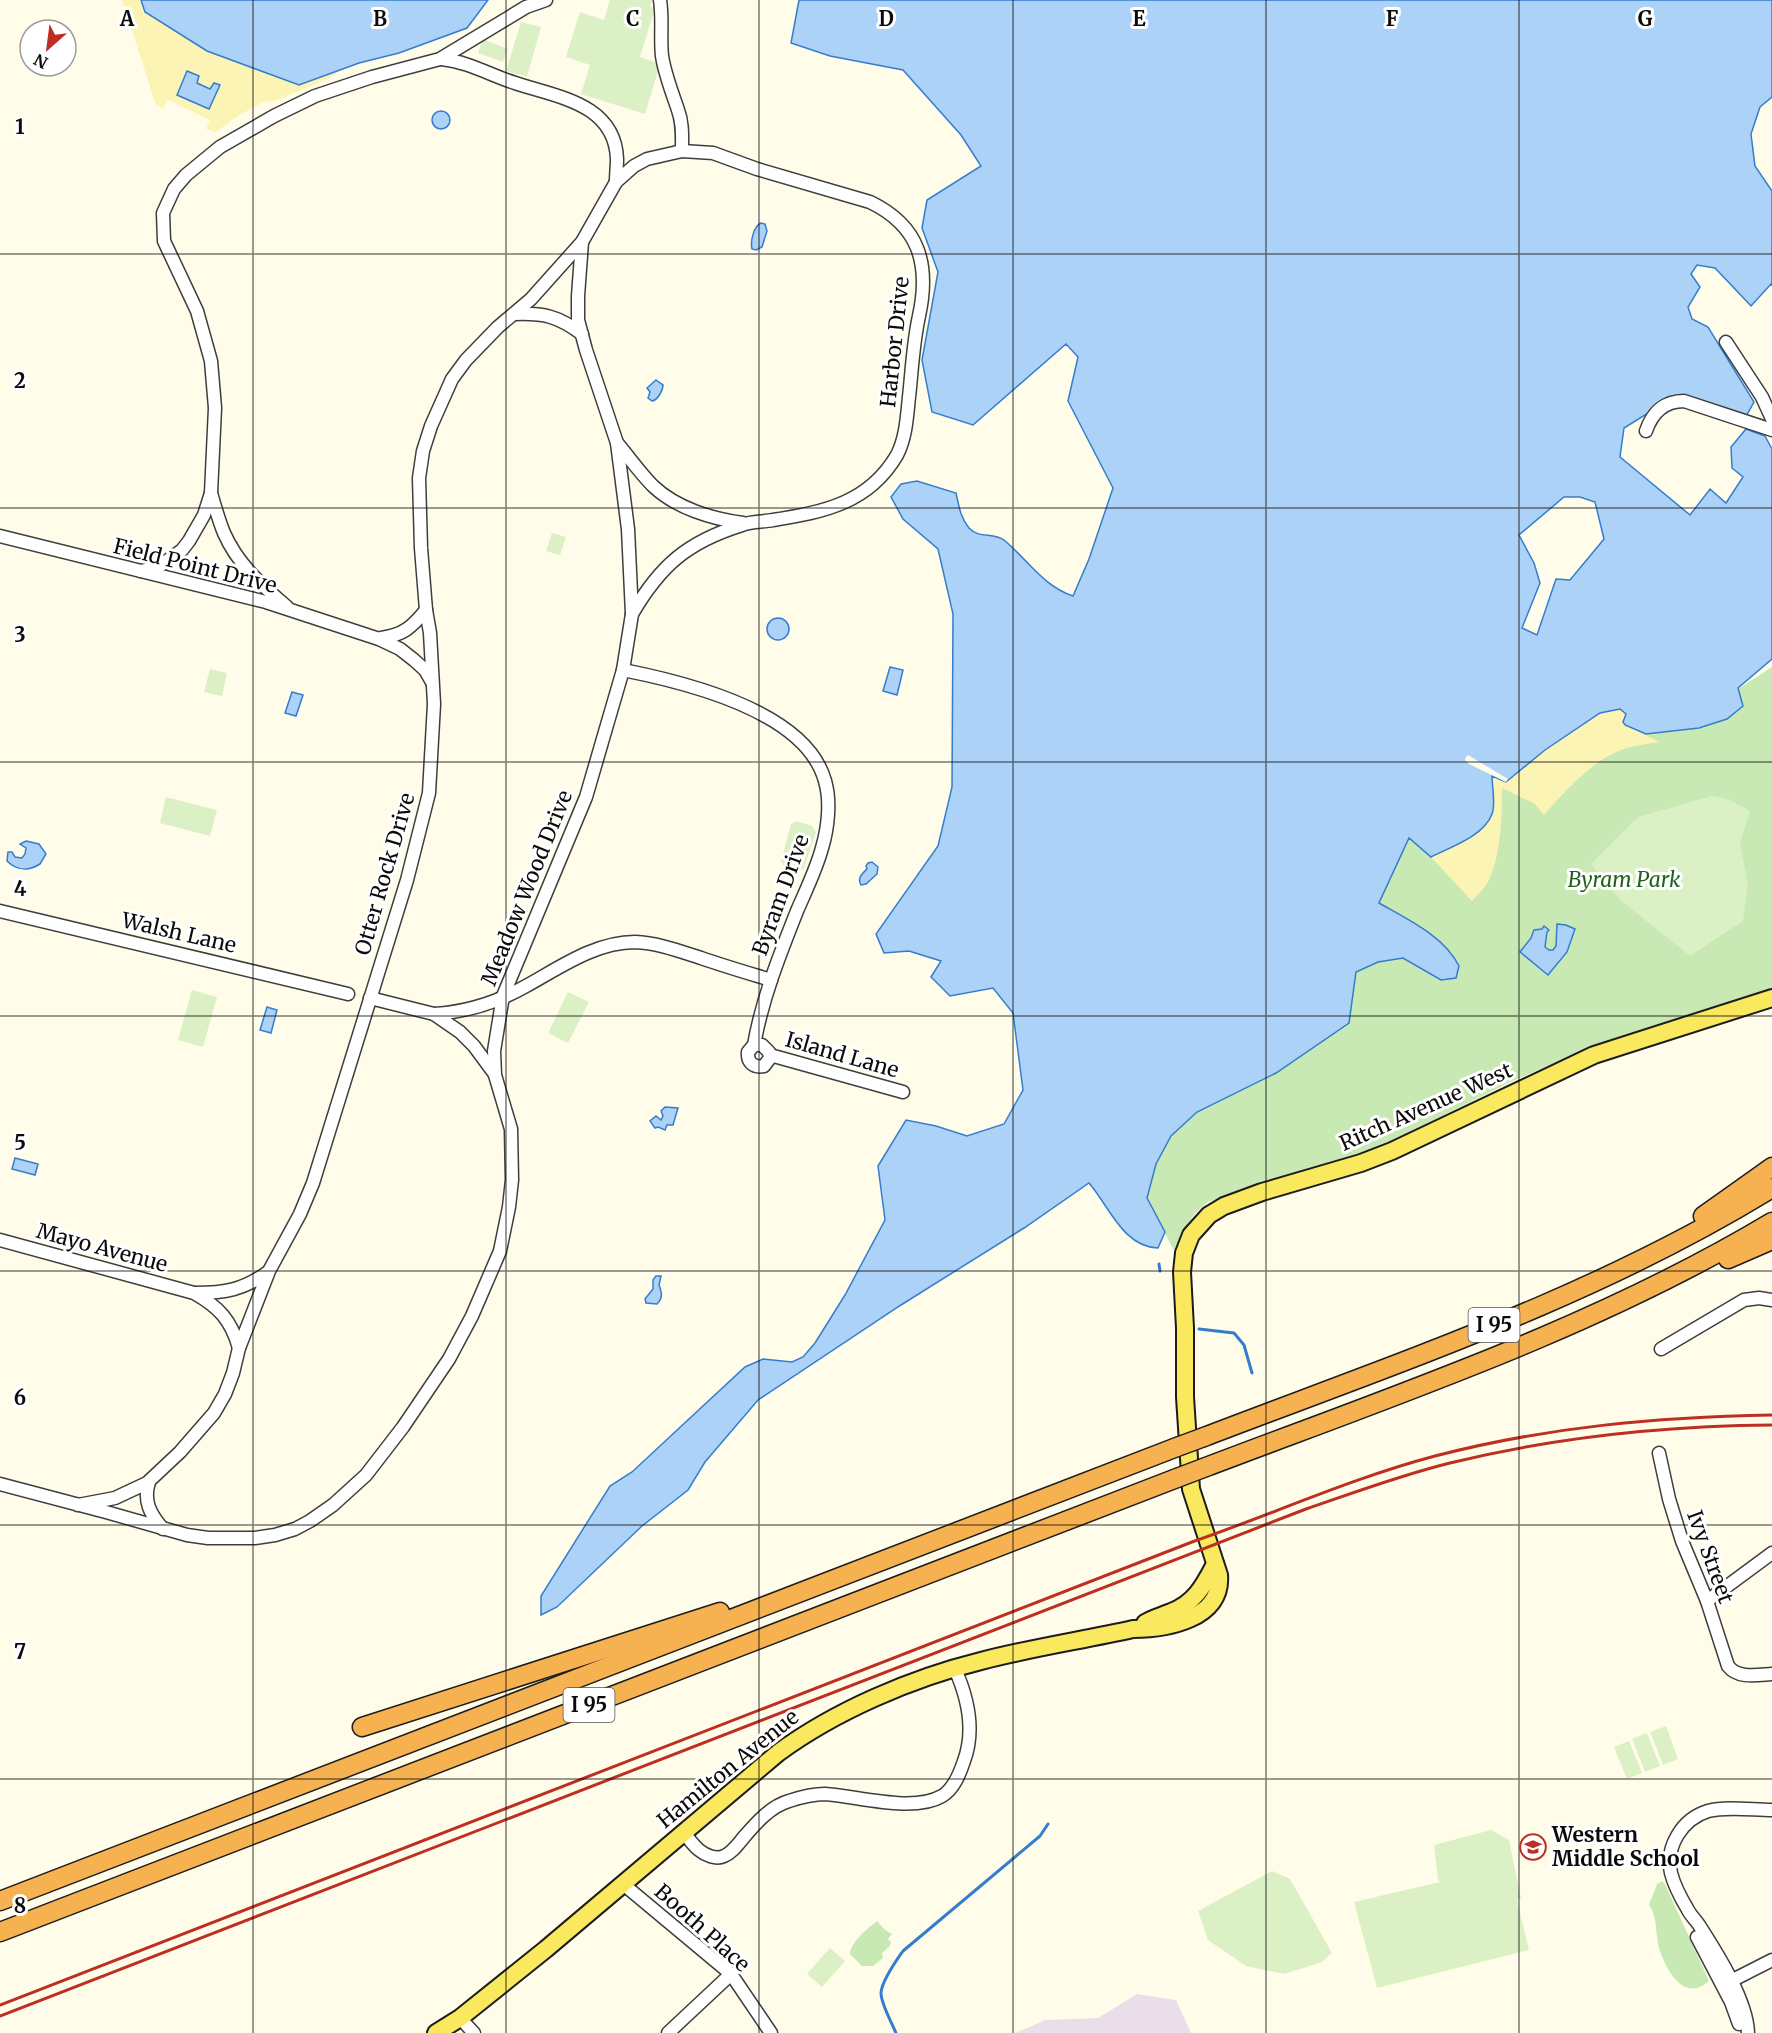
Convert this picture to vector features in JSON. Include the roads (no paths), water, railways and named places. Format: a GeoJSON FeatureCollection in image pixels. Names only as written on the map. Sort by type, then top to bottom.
{"type":"FeatureCollection","features":[{"type":"Feature","properties":{"kind":"highway"},"geometry":{"type":"LineString","coordinates":[[1605,1278],[1727,1200],[1772,1167]]}},
{"type":"Feature","properties":{"kind":"highway","name":"I 95"},"geometry":{"type":"LineString","coordinates":[[0,1901],[1510,1319],[1605,1278],[1697,1232],[1772,1188]]}},
{"type":"Feature","properties":{"kind":"highway","name":"I 95"},"geometry":{"type":"LineString","coordinates":[[4,1931],[1526,1344],[1621,1303],[1713,1256],[1772,1222]]}},
{"type":"Feature","properties":{"kind":"highway"},"geometry":{"type":"LineString","coordinates":[[1621,1303],[1772,1240]]}},
{"type":"Feature","properties":{"kind":"highway"},"geometry":{"type":"LineString","coordinates":[[362,1727],[722,1611],[834,1580]]}},
{"type":"Feature","properties":{"kind":"main road","name":"Ritch Avenue West"},"geometry":{"type":"LineString","coordinates":[[1185,1397],[1182,1272],[1184,1252],[1191,1235],[1209,1215],[1224,1206],[1262,1192],[1361,1163],[1392,1151],[1594,1055],[1772,998]]}},
{"type":"Feature","properties":{"kind":"main road","name":"Hamilton Avenue"},"geometry":{"type":"LineString","coordinates":[[436,2033],[460,2018],[805,1733],[868,1702],[982,1660],[1133,1629],[1152,1629],[1188,1619],[1208,1608],[1213,1603],[1220,1586],[1219,1575],[1191,1489],[1185,1397]]}},
{"type":"Feature","properties":{"kind":"street"},"geometry":{"type":"LineString","coordinates":[[141,572],[157,567],[182,550],[204,515],[211,494],[215,408],[211,361],[197,311],[164,241],[163,213],[174,189],[186,175],[220,147],[273,116],[315,96],[350,84],[440,59],[526,7],[546,0]]}},
{"type":"Feature","properties":{"kind":"street"},"geometry":{"type":"LineString","coordinates":[[660,0],[662,54],[665,73],[678,110],[682,130],[682,151]]}},
{"type":"Feature","properties":{"kind":"street"},"geometry":{"type":"LineString","coordinates":[[440,59],[472,65],[512,82],[575,101],[589,109],[605,124],[613,140],[617,157],[616,182]]}},
{"type":"Feature","properties":{"kind":"street","name":"Harbor Drive"},"geometry":{"type":"LineString","coordinates":[[582,242],[616,182],[634,166],[647,159],[682,151],[713,153],[881,207],[896,218],[914,241],[924,273],[924,288],[916,330],[904,436],[898,454],[887,469],[865,491],[839,505],[818,513],[744,524],[685,550],[654,580],[632,614]]}},
{"type":"Feature","properties":{"kind":"street","name":"Otter Rock Drive"},"geometry":{"type":"LineString","coordinates":[[78,1505],[115,1498],[149,1482],[201,1430],[214,1413],[230,1380],[239,1348],[269,1271],[300,1215],[313,1183],[407,880],[427,802],[434,733],[434,704],[430,633],[421,548],[419,478],[423,451],[431,426],[452,379],[466,360],[544,285],[582,242]]}},
{"type":"Feature","properties":{"kind":"street","name":"Meadow Wood Drive"},"geometry":{"type":"LineString","coordinates":[[0,1484],[187,1535],[230,1539],[275,1535],[295,1528],[309,1521],[350,1492],[366,1475],[403,1427],[449,1359],[472,1316],[500,1251],[512,1180],[511,1129],[495,1075],[494,1051],[503,996],[586,797],[623,670],[632,614],[628,529],[617,443],[578,320],[582,242]]}},
{"type":"Feature","properties":{"kind":"street"},"geometry":{"type":"LineString","coordinates":[[514,314],[560,318],[582,334]]}},
{"type":"Feature","properties":{"kind":"street"},"geometry":{"type":"LineString","coordinates":[[1726,342],[1762,397],[1772,419]]}},
{"type":"Feature","properties":{"kind":"street"},"geometry":{"type":"LineString","coordinates":[[1646,431],[1650,418],[1661,408],[1675,401],[1684,401],[1772,430]]}},
{"type":"Feature","properties":{"kind":"street","name":"Harbor Drive"},"geometry":{"type":"LineString","coordinates":[[617,443],[653,485],[667,497],[683,506],[721,520],[744,524]]}},
{"type":"Feature","properties":{"kind":"street"},"geometry":{"type":"LineString","coordinates":[[211,494],[224,533],[237,557],[248,572],[289,610]]}},
{"type":"Feature","properties":{"kind":"street","name":"Field Point Drive"},"geometry":{"type":"LineString","coordinates":[[0,536],[289,610],[379,639],[400,649],[414,660],[425,670],[432,684]]}},
{"type":"Feature","properties":{"kind":"street"},"geometry":{"type":"LineString","coordinates":[[379,639],[398,636],[414,624],[426,610]]}},
{"type":"Feature","properties":{"kind":"street","name":"Byram Drive"},"geometry":{"type":"LineString","coordinates":[[623,670],[724,696],[757,711],[810,752],[825,780],[828,796],[823,846],[771,980],[754,1045],[747,1055],[751,1064],[755,1066],[764,1066],[770,1055]]}},
{"type":"Feature","properties":{"kind":"street","name":"Walsh Lane"},"geometry":{"type":"LineString","coordinates":[[0,911],[348,994]]}},
{"type":"Feature","properties":{"kind":"street"},"geometry":{"type":"LineString","coordinates":[[434,1014],[465,1010],[524,988],[580,956],[633,942],[660,946],[771,980]]}},
{"type":"Feature","properties":{"kind":"street"},"geometry":{"type":"LineString","coordinates":[[370,998],[434,1014],[460,1032],[474,1046],[495,1075]]}},
{"type":"Feature","properties":{"kind":"street"},"geometry":{"type":"LineString","coordinates":[[754,1045],[764,1046],[770,1055]]}},
{"type":"Feature","properties":{"kind":"street","name":"Island Lane"},"geometry":{"type":"LineString","coordinates":[[770,1055],[903,1092]]}},
{"type":"Feature","properties":{"kind":"street","name":"Mayo Avenue"},"geometry":{"type":"LineString","coordinates":[[0,1240],[194,1293],[224,1315],[231,1325],[239,1348]]}},
{"type":"Feature","properties":{"kind":"street","name":"Mayo Avenue"},"geometry":{"type":"LineString","coordinates":[[194,1293],[222,1293],[235,1290],[257,1280],[269,1271]]}},
{"type":"Feature","properties":{"kind":"street"},"geometry":{"type":"LineString","coordinates":[[1660,1349],[1744,1300],[1759,1298],[1772,1300]]}},
{"type":"Feature","properties":{"kind":"street","name":"Ivy Street"},"geometry":{"type":"LineString","coordinates":[[1659,1453],[1669,1499],[1682,1541],[1707,1601],[1724,1657],[1732,1672],[1740,1675],[1772,1674]]}},
{"type":"Feature","properties":{"kind":"street"},"geometry":{"type":"LineString","coordinates":[[149,1482],[147,1502],[153,1518],[163,1529]]}},
{"type":"Feature","properties":{"kind":"street"},"geometry":{"type":"LineString","coordinates":[[1707,1601],[1772,1553]]}},
{"type":"Feature","properties":{"kind":"street"},"geometry":{"type":"LineString","coordinates":[[684,1833],[700,1851],[714,1858],[721,1857],[726,1856],[735,1848],[765,1815],[787,1801],[826,1794],[902,1803],[932,1800],[943,1795],[952,1787],[962,1768],[971,1724],[955,1669]]}},
{"type":"Feature","properties":{"kind":"street"},"geometry":{"type":"LineString","coordinates":[[1748,2033],[1746,2015],[1727,1983],[1698,1922],[1689,1911],[1672,1875],[1670,1858],[1675,1838],[1682,1828],[1700,1814],[1714,1810],[1772,1810]]}},
{"type":"Feature","properties":{"kind":"street","name":"Booth Place"},"geometry":{"type":"LineString","coordinates":[[623,1884],[731,1974],[771,2033]]}},
{"type":"Feature","properties":{"kind":"street"},"geometry":{"type":"LineString","coordinates":[[1727,1983],[1772,1960]]}},
{"type":"Feature","properties":{"kind":"street"},"geometry":{"type":"LineString","coordinates":[[668,2033],[731,1974]]}},
{"type":"Feature","properties":{"kind":"street"},"geometry":{"type":"LineString","coordinates":[[1727,1983],[1741,2033]]}},
{"type":"Feature","properties":{"kind":"street"},"geometry":{"type":"LineString","coordinates":[[460,2018],[474,2033]]}},
{"type":"Feature","properties":{"kind":"water"},"geometry":{"type":"Polygon","coordinates":[[[141,0],[488,0],[467,28],[399,53],[359,63],[299,85],[207,51],[145,12],[141,0]]]}},
{"type":"Feature","properties":{"kind":"water"},"geometry":{"type":"Polygon","coordinates":[[[799,0],[1772,0],[1772,97],[1760,107],[1751,134],[1755,166],[1772,191],[1772,285],[1751,306],[1715,268],[1697,265],[1691,274],[1700,287],[1688,307],[1692,319],[1708,327],[1754,402],[1745,418],[1677,395],[1624,428],[1620,457],[1690,515],[1710,489],[1726,503],[1743,477],[1732,468],[1731,447],[1746,429],[1765,436],[1772,449],[1772,659],[1738,688],[1743,706],[1727,719],[1699,728],[1646,734],[1625,725],[1623,722],[1626,714],[1620,709],[1600,713],[1545,750],[1506,782],[1492,776],[1494,800],[1492,814],[1482,829],[1474,835],[1431,857],[1409,838],[1379,903],[1424,929],[1444,946],[1459,966],[1456,978],[1441,980],[1403,958],[1378,962],[1356,972],[1349,1023],[1276,1073],[1197,1112],[1171,1136],[1156,1164],[1147,1198],[1165,1232],[1158,1248],[1135,1241],[1126,1233],[1089,1183],[1024,1228],[901,1305],[758,1400],[705,1462],[688,1490],[642,1526],[557,1607],[541,1615],[541,1596],[610,1486],[632,1472],[745,1367],[763,1359],[792,1362],[803,1357],[815,1343],[845,1295],[885,1220],[878,1166],[906,1120],[936,1126],[967,1136],[1004,1124],[1023,1090],[1013,1013],[993,988],[950,996],[931,977],[941,961],[909,951],[884,953],[876,934],[938,846],[952,787],[953,614],[938,549],[903,519],[891,497],[901,484],[917,481],[956,493],[962,516],[969,528],[977,533],[1004,540],[1044,579],[1062,592],[1073,596],[1089,559],[1113,488],[1068,401],[1078,357],[1066,344],[973,425],[932,412],[922,360],[938,272],[922,228],[927,200],[981,166],[961,135],[903,70],[830,56],[791,43],[799,0]],[[1564,497],[1519,535],[1534,563],[1540,583],[1522,628],[1537,635],[1556,579],[1570,580],[1604,539],[1595,502],[1580,497],[1564,497]]]}},
{"type":"Feature","properties":{"kind":"water"},"geometry":{"type":"Polygon","coordinates":[[[187,71],[199,76],[197,83],[210,89],[214,83],[220,85],[209,109],[177,95],[187,71]]]}},
{"type":"Feature","properties":{"kind":"water"},"geometry":{"type":"Polygon","coordinates":[[[437,111],[445,111],[450,116],[448,127],[437,129],[432,124],[432,116],[437,111]]]}},
{"type":"Feature","properties":{"kind":"water"},"geometry":{"type":"Polygon","coordinates":[[[761,223],[765,224],[767,231],[762,247],[752,249],[753,234],[761,223]]]}},
{"type":"Feature","properties":{"kind":"water"},"geometry":{"type":"Polygon","coordinates":[[[656,380],[663,387],[658,397],[652,401],[648,398],[650,392],[647,388],[656,380]]]}},
{"type":"Feature","properties":{"kind":"water"},"geometry":{"type":"Polygon","coordinates":[[[778,618],[786,621],[789,629],[786,637],[778,640],[770,637],[767,629],[770,621],[778,618]]]}},
{"type":"Feature","properties":{"kind":"water"},"geometry":{"type":"Polygon","coordinates":[[[890,667],[903,670],[897,695],[883,691],[890,667]]]}},
{"type":"Feature","properties":{"kind":"water"},"geometry":{"type":"Polygon","coordinates":[[[292,692],[303,695],[296,716],[285,713],[292,692]]]}},
{"type":"Feature","properties":{"kind":"water"},"geometry":{"type":"Polygon","coordinates":[[[26,841],[39,844],[46,854],[40,864],[27,869],[19,868],[7,861],[8,852],[12,852],[15,857],[22,858],[26,848],[20,844],[26,841]]]}},
{"type":"Feature","properties":{"kind":"water"},"geometry":{"type":"Polygon","coordinates":[[[872,862],[878,867],[877,874],[866,884],[861,885],[861,876],[867,869],[868,863],[872,862]]]}},
{"type":"Feature","properties":{"kind":"water"},"geometry":{"type":"Polygon","coordinates":[[[1557,924],[1575,929],[1567,952],[1548,975],[1520,952],[1534,930],[1542,929],[1544,926],[1549,930],[1545,947],[1553,950],[1556,946],[1557,924]]]}},
{"type":"Feature","properties":{"kind":"water"},"geometry":{"type":"Polygon","coordinates":[[[267,1007],[277,1010],[271,1033],[260,1030],[267,1007]]]}},
{"type":"Feature","properties":{"kind":"water"},"geometry":{"type":"Polygon","coordinates":[[[665,1107],[678,1108],[673,1125],[667,1125],[665,1130],[655,1128],[650,1121],[656,1116],[661,1120],[663,1116],[661,1111],[665,1107]]]}},
{"type":"Feature","properties":{"kind":"water"},"geometry":{"type":"Polygon","coordinates":[[[15,1158],[38,1164],[35,1175],[12,1169],[15,1158]]]}},
{"type":"Feature","properties":{"kind":"water"},"geometry":{"type":"Polygon","coordinates":[[[656,1276],[661,1276],[660,1300],[657,1304],[646,1303],[645,1299],[653,1289],[653,1280],[656,1276]]]}},
{"type":"Feature","properties":{"kind":"waterway"},"geometry":{"type":"LineString","coordinates":[[1159,1264],[1160,1271]]}},
{"type":"Feature","properties":{"kind":"waterway"},"geometry":{"type":"LineString","coordinates":[[1199,1329],[1234,1333],[1244,1345],[1252,1373]]}},
{"type":"Feature","properties":{"kind":"waterway"},"geometry":{"type":"LineString","coordinates":[[896,2033],[881,1993],[893,1965],[903,1951],[1040,1836],[1048,1824]]}},
{"type":"Feature","properties":{"kind":"railway"},"geometry":{"type":"LineString","coordinates":[[0,2005],[1192,1542],[1373,1475],[1477,1446],[1561,1431],[1644,1421],[1772,1415]]}},
{"type":"Feature","properties":{"kind":"railway"},"geometry":{"type":"LineString","coordinates":[[0,2016],[1306,1509],[1377,1484],[1450,1463],[1570,1440],[1650,1431],[1772,1425]]}},
{"type":"Feature","properties":{"kind":"place","name":"Western Middle School"},"geometry":{"type":"Point","coordinates":[1533,1847]}},
{"type":"Feature","properties":{"kind":"park label","name":"Byram Park"},"geometry":{"type":"Point","coordinates":[1624,880]}}]}
